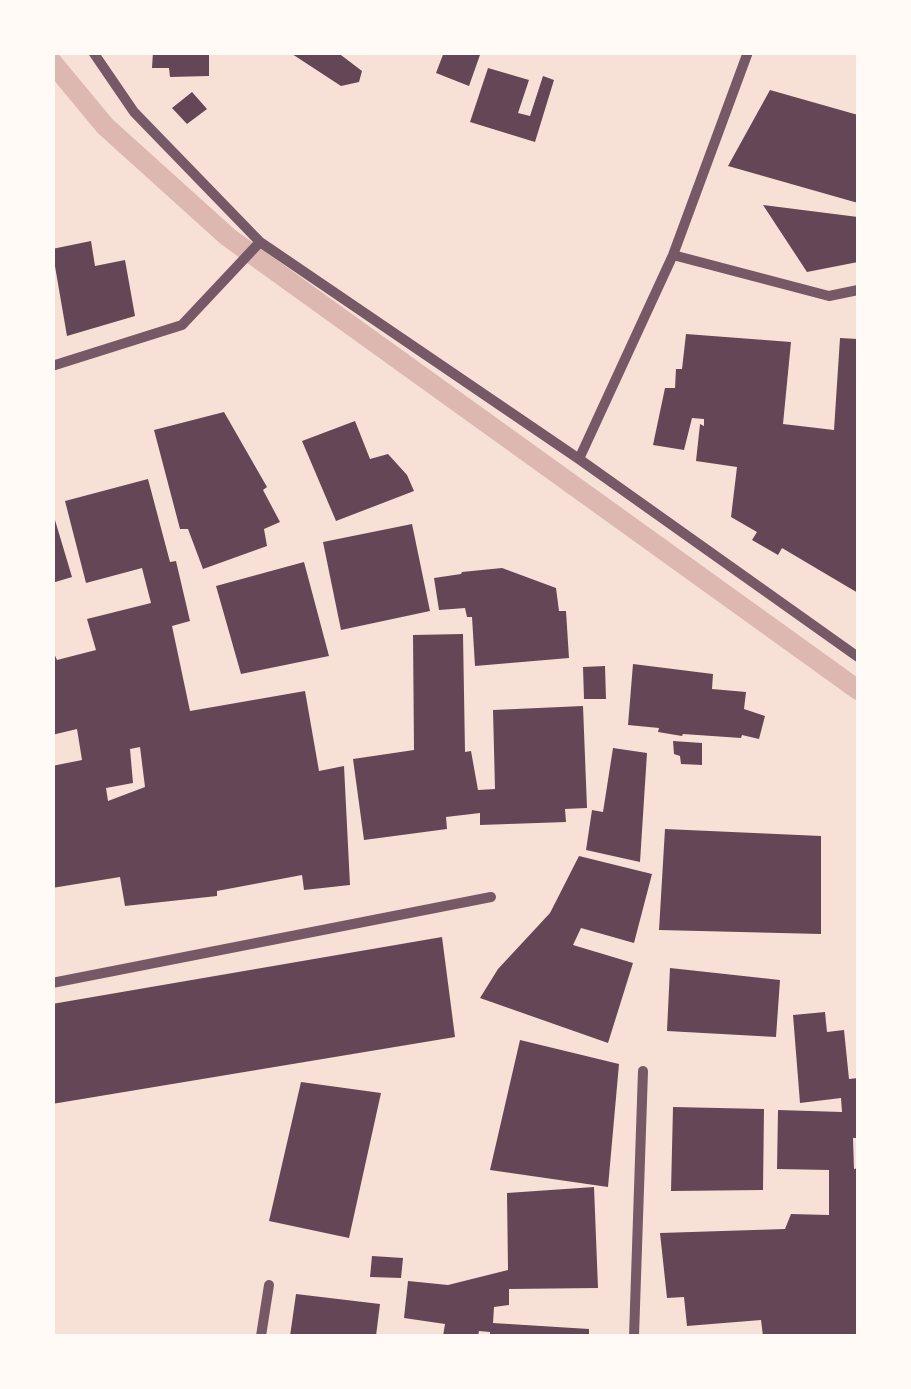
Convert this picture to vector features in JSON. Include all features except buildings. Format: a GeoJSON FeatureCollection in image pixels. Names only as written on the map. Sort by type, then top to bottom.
{"type":"FeatureCollection","features":[{"type":"Feature","properties":{"kind":"street"},"geometry":{"type":"LineString","coordinates":[[93,52],[134,112],[260,242],[579,459],[858,657]]}},
{"type":"Feature","properties":{"kind":"street"},"geometry":{"type":"LineString","coordinates":[[579,459],[673,255],[748,52]]}},
{"type":"Feature","properties":{"kind":"street"},"geometry":{"type":"LineString","coordinates":[[52,366],[182,325],[260,242]]}},
{"type":"Feature","properties":{"kind":"street"},"geometry":{"type":"LineString","coordinates":[[673,255],[829,296],[858,290]]}},
{"type":"Feature","properties":{"kind":"street"},"geometry":{"type":"LineString","coordinates":[[52,984],[491,897]]}},
{"type":"Feature","properties":{"kind":"street"},"geometry":{"type":"LineString","coordinates":[[634,1336],[642,1071]]}},
{"type":"Feature","properties":{"kind":"street"},"geometry":{"type":"LineString","coordinates":[[261,1336],[270,1285]]}},
{"type":"Feature","properties":{"kind":"waterway"},"geometry":{"type":"LineString","coordinates":[[52,62],[105,126],[228,237],[858,690]]}}]}
